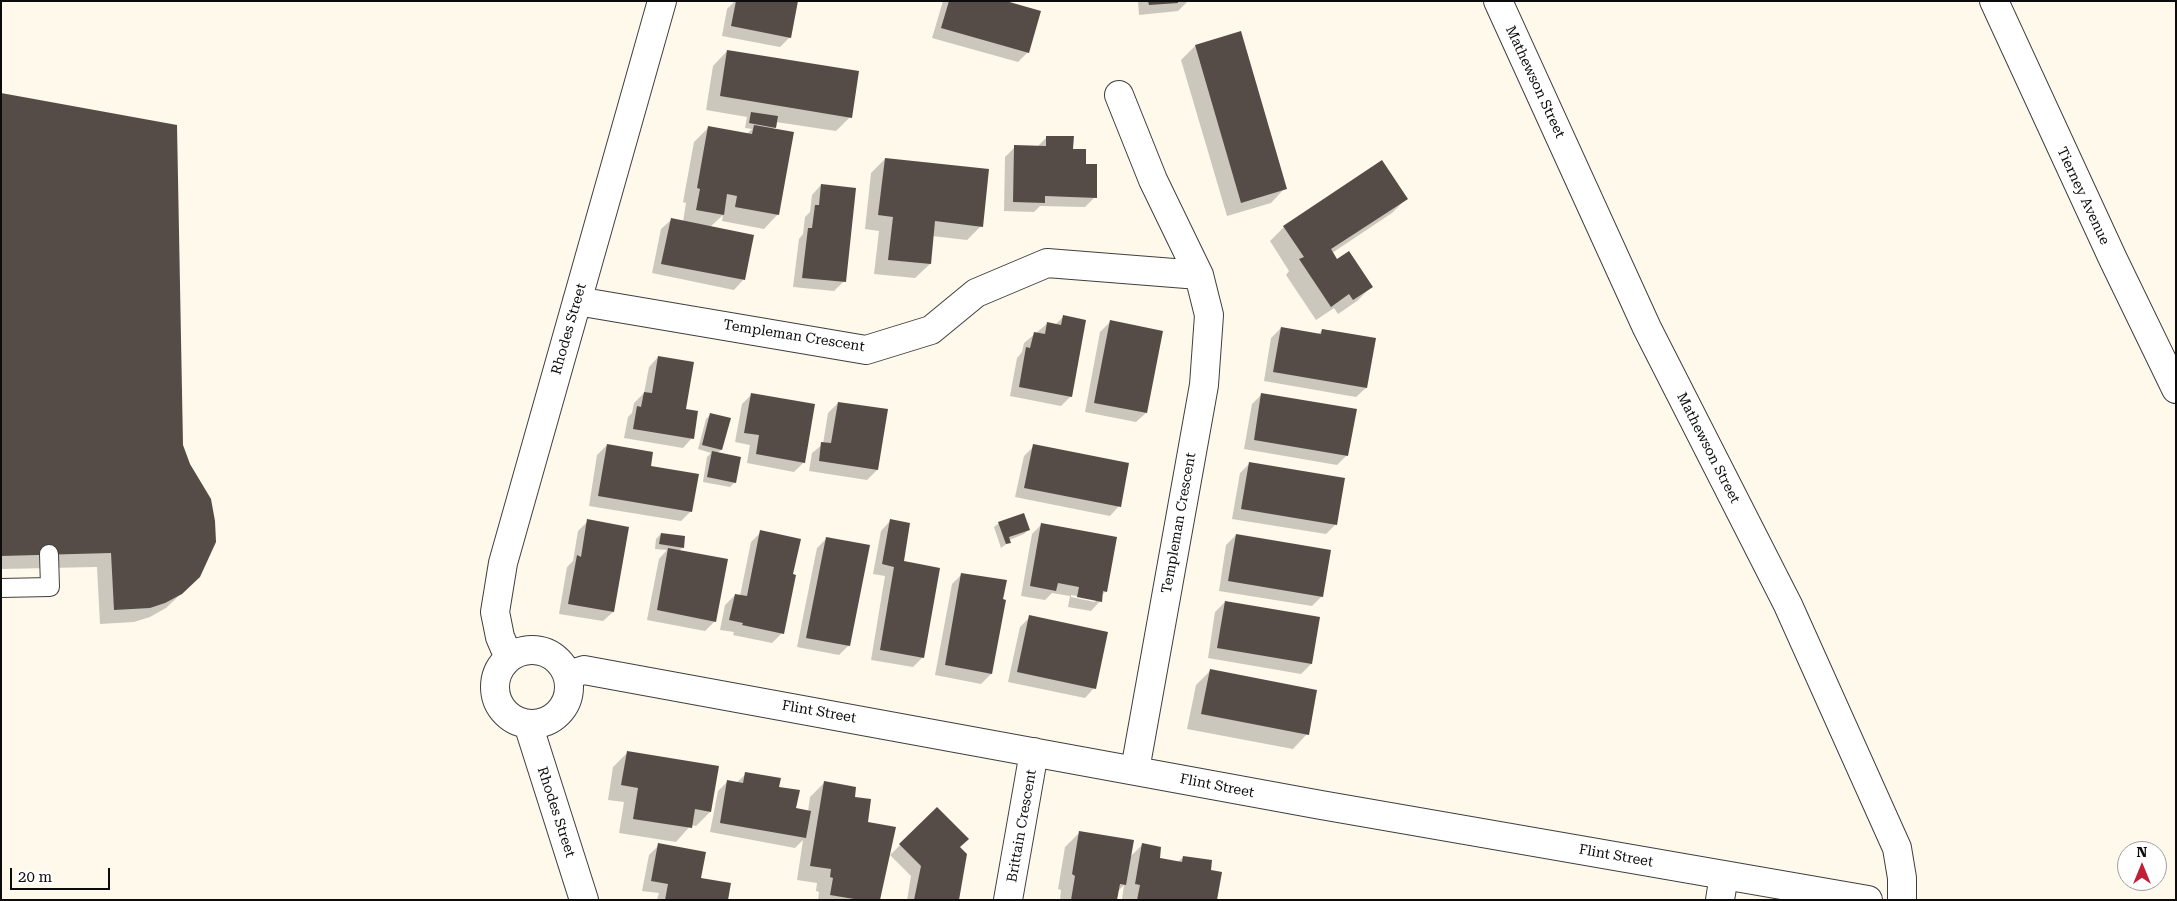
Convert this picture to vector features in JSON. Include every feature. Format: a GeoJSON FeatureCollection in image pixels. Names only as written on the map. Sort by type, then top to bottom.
{"type":"FeatureCollection","features":[{"type":"Feature","properties":{"kind":"street","name":"Rhodes Street"},"geometry":{"type":"LineString","coordinates":[[509,658],[500,637],[496,612],[503,563],[662,1]]}},
{"type":"Feature","properties":{"kind":"street","name":"Mathewson Street"},"geometry":{"type":"LineString","coordinates":[[1498,1],[1647,328],[1800,632],[1897,848],[1902,878],[1902,900]]}},
{"type":"Feature","properties":{"kind":"street","name":"Tierney Avenue"},"geometry":{"type":"LineString","coordinates":[[1994,1],[2112,259],[2176,389]]}},
{"type":"Feature","properties":{"kind":"street","name":"Templeman Crescent"},"geometry":{"type":"LineString","coordinates":[[1119,95],[1154,180],[1199,275],[1209,315],[1204,385],[1136,770]]}},
{"type":"Feature","properties":{"kind":"street","name":"Templeman Crescent"},"geometry":{"type":"LineString","coordinates":[[577,301],[866,350],[931,330],[976,293],[1048,263],[1199,275]]}},
{"type":"Feature","properties":{"kind":"street"},"geometry":{"type":"LineString","coordinates":[[538,650],[557,659],[568,676],[570,688],[567,700],[552,719],[528,724],[516,720],[505,713],[498,703],[494,691],[500,667],[509,658],[518,652],[538,650]]}},
{"type":"Feature","properties":{"kind":"street","name":"Flint Street"},"geometry":{"type":"LineString","coordinates":[[568,676],[584,670],[1136,770],[1722,887],[1868,900]]}},
{"type":"Feature","properties":{"kind":"street","name":"Rhodes Street"},"geometry":{"type":"LineString","coordinates":[[528,724],[584,900]]}},
{"type":"Feature","properties":{"kind":"street","name":"Brittain Crescent"},"geometry":{"type":"LineString","coordinates":[[1008,900],[1034,752]]}},
{"type":"Feature","properties":{"kind":"lane"},"geometry":{"type":"LineString","coordinates":[[1,588],[50,587],[49,554]]}},
{"type":"Feature","properties":{"kind":"building"},"geometry":{"type":"Polygon","coordinates":[[[736,1],[798,1],[791,38],[731,26],[736,1]]]}},
{"type":"Feature","properties":{"kind":"building"},"geometry":{"type":"Polygon","coordinates":[[[949,1],[1006,1],[1041,11],[1029,53],[941,28],[949,1]]]}},
{"type":"Feature","properties":{"kind":"building"},"geometry":{"type":"Polygon","coordinates":[[[1148,1],[1178,1],[1178,3],[1149,5],[1148,1]]]}},
{"type":"Feature","properties":{"kind":"building"},"geometry":{"type":"Polygon","coordinates":[[[1241,31],[1287,189],[1241,203],[1195,45],[1241,31]]]}},
{"type":"Feature","properties":{"kind":"building"},"geometry":{"type":"Polygon","coordinates":[[[727,50],[859,71],[852,118],[720,96],[727,50]]]}},
{"type":"Feature","properties":{"kind":"building"},"geometry":{"type":"Polygon","coordinates":[[[1,93],[177,125],[183,445],[190,464],[211,499],[216,542],[200,577],[182,594],[150,608],[114,610],[111,553],[1,556],[1,93]]]}},
{"type":"Feature","properties":{"kind":"building"},"geometry":{"type":"Polygon","coordinates":[[[751,112],[778,116],[776,128],[749,123],[751,112]]]}},
{"type":"Feature","properties":{"kind":"building"},"geometry":{"type":"Polygon","coordinates":[[[754,125],[794,132],[779,215],[735,207],[737,196],[727,194],[724,215],[696,210],[700,189],[697,188],[708,126],[752,134],[754,125]]]}},
{"type":"Feature","properties":{"kind":"building"},"geometry":{"type":"Polygon","coordinates":[[[1046,136],[1074,136],[1073,149],[1086,149],[1086,164],[1097,164],[1097,198],[1045,196],[1045,203],[1013,202],[1014,145],[1046,146],[1046,136]]]}},
{"type":"Feature","properties":{"kind":"building"},"geometry":{"type":"Polygon","coordinates":[[[885,158],[989,169],[983,227],[935,221],[931,264],[888,260],[893,217],[878,215],[885,158]]]}},
{"type":"Feature","properties":{"kind":"building"},"geometry":{"type":"Polygon","coordinates":[[[1382,160],[1408,199],[1331,249],[1337,259],[1349,251],[1373,287],[1353,300],[1349,294],[1331,307],[1299,259],[1304,257],[1283,226],[1382,160]]]}},
{"type":"Feature","properties":{"kind":"building"},"geometry":{"type":"Polygon","coordinates":[[[821,184],[856,188],[846,282],[802,278],[808,228],[812,228],[815,205],[819,205],[821,184]]]}},
{"type":"Feature","properties":{"kind":"building"},"geometry":{"type":"Polygon","coordinates":[[[671,218],[754,235],[745,280],[661,264],[671,218]]]}},
{"type":"Feature","properties":{"kind":"building"},"geometry":{"type":"Polygon","coordinates":[[[1063,315],[1086,320],[1072,397],[1019,387],[1026,347],[1030,348],[1034,332],[1045,334],[1047,322],[1061,325],[1063,315]]]}},
{"type":"Feature","properties":{"kind":"building"},"geometry":{"type":"Polygon","coordinates":[[[1110,320],[1163,331],[1147,413],[1094,403],[1110,320]]]}},
{"type":"Feature","properties":{"kind":"building"},"geometry":{"type":"Polygon","coordinates":[[[1281,327],[1321,334],[1322,329],[1376,338],[1367,388],[1273,372],[1281,327]]]}},
{"type":"Feature","properties":{"kind":"building"},"geometry":{"type":"Polygon","coordinates":[[[658,356],[694,362],[686,409],[698,411],[694,439],[633,429],[637,406],[641,407],[644,392],[652,393],[658,356]]]}},
{"type":"Feature","properties":{"kind":"building"},"geometry":{"type":"Polygon","coordinates":[[[751,393],[815,404],[805,463],[756,454],[759,435],[744,433],[751,393]]]}},
{"type":"Feature","properties":{"kind":"building"},"geometry":{"type":"Polygon","coordinates":[[[1261,393],[1357,409],[1348,456],[1254,440],[1261,393]]]}},
{"type":"Feature","properties":{"kind":"building"},"geometry":{"type":"Polygon","coordinates":[[[838,402],[888,409],[878,470],[819,461],[821,442],[831,443],[838,402]]]}},
{"type":"Feature","properties":{"kind":"building"},"geometry":{"type":"Polygon","coordinates":[[[710,413],[731,418],[722,450],[702,445],[710,413]]]}},
{"type":"Feature","properties":{"kind":"building"},"geometry":{"type":"Polygon","coordinates":[[[607,444],[653,452],[651,466],[699,474],[692,512],[598,496],[607,444]]]}},
{"type":"Feature","properties":{"kind":"building"},"geometry":{"type":"Polygon","coordinates":[[[1033,444],[1129,463],[1121,507],[1024,488],[1033,444]]]}},
{"type":"Feature","properties":{"kind":"building"},"geometry":{"type":"Polygon","coordinates":[[[712,451],[741,457],[736,483],[707,477],[712,451]]]}},
{"type":"Feature","properties":{"kind":"building"},"geometry":{"type":"Polygon","coordinates":[[[1249,462],[1345,478],[1337,525],[1241,509],[1249,462]]]}},
{"type":"Feature","properties":{"kind":"building"},"geometry":{"type":"Polygon","coordinates":[[[1024,513],[1030,530],[1009,537],[1011,543],[1006,544],[998,522],[1024,513]]]}},
{"type":"Feature","properties":{"kind":"building"},"geometry":{"type":"Polygon","coordinates":[[[587,519],[629,527],[614,612],[568,604],[577,555],[581,557],[587,519]]]}},
{"type":"Feature","properties":{"kind":"building"},"geometry":{"type":"Polygon","coordinates":[[[890,519],[910,523],[904,561],[940,568],[924,658],[880,650],[894,567],[882,564],[890,519]]]}},
{"type":"Feature","properties":{"kind":"building"},"geometry":{"type":"Polygon","coordinates":[[[1041,523],[1117,537],[1107,592],[1103,591],[1102,602],[1077,597],[1079,587],[1058,583],[1056,591],[1030,586],[1041,523]]]}},
{"type":"Feature","properties":{"kind":"building"},"geometry":{"type":"Polygon","coordinates":[[[760,530],[801,539],[793,574],[796,575],[784,634],[742,625],[743,623],[729,620],[735,594],[747,596],[760,530]]]}},
{"type":"Feature","properties":{"kind":"building"},"geometry":{"type":"Polygon","coordinates":[[[661,533],[685,536],[684,548],[659,544],[661,533]]]}},
{"type":"Feature","properties":{"kind":"building"},"geometry":{"type":"Polygon","coordinates":[[[1236,534],[1331,550],[1323,597],[1228,581],[1236,534]]]}},
{"type":"Feature","properties":{"kind":"building"},"geometry":{"type":"Polygon","coordinates":[[[826,537],[870,545],[850,646],[806,638],[826,537]]]}},
{"type":"Feature","properties":{"kind":"building"},"geometry":{"type":"Polygon","coordinates":[[[668,548],[728,559],[716,622],[657,610],[668,548]]]}},
{"type":"Feature","properties":{"kind":"building"},"geometry":{"type":"Polygon","coordinates":[[[961,573],[1007,580],[1003,599],[1006,600],[992,674],[945,665],[961,573]]]}},
{"type":"Feature","properties":{"kind":"building"},"geometry":{"type":"Polygon","coordinates":[[[1225,601],[1320,617],[1312,664],[1217,648],[1225,601]]]}},
{"type":"Feature","properties":{"kind":"building"},"geometry":{"type":"Polygon","coordinates":[[[1029,615],[1108,632],[1096,689],[1017,672],[1029,615]]]}},
{"type":"Feature","properties":{"kind":"building"},"geometry":{"type":"Polygon","coordinates":[[[1210,669],[1317,690],[1309,735],[1201,714],[1210,669]]]}},
{"type":"Feature","properties":{"kind":"building"},"geometry":{"type":"Polygon","coordinates":[[[627,751],[719,766],[711,812],[695,809],[692,828],[633,819],[638,788],[621,785],[627,751]]]}},
{"type":"Feature","properties":{"kind":"building"},"geometry":{"type":"Polygon","coordinates":[[[745,772],[781,778],[779,787],[800,790],[796,808],[811,811],[806,838],[720,823],[727,780],[743,783],[745,772]]]}},
{"type":"Feature","properties":{"kind":"building"},"geometry":{"type":"Polygon","coordinates":[[[824,781],[856,787],[855,797],[871,799],[868,822],[896,827],[880,900],[860,900],[830,895],[833,878],[830,877],[831,869],[810,866],[824,781]]]}},
{"type":"Feature","properties":{"kind":"building"},"geometry":{"type":"Polygon","coordinates":[[[937,807],[969,839],[960,847],[967,854],[959,900],[914,900],[921,866],[899,844],[937,807]]]}},
{"type":"Feature","properties":{"kind":"building"},"geometry":{"type":"Polygon","coordinates":[[[1079,831],[1134,840],[1126,885],[1120,884],[1117,900],[1071,900],[1075,876],[1072,874],[1079,831]]]}},
{"type":"Feature","properties":{"kind":"building"},"geometry":{"type":"Polygon","coordinates":[[[658,843],[706,852],[701,878],[731,883],[728,900],[665,900],[668,884],[651,881],[658,843]]]}},
{"type":"Feature","properties":{"kind":"building"},"geometry":{"type":"Polygon","coordinates":[[[1142,843],[1161,847],[1160,858],[1182,862],[1183,856],[1212,860],[1211,870],[1222,872],[1217,900],[1137,900],[1140,885],[1135,884],[1142,843]]]}}]}
